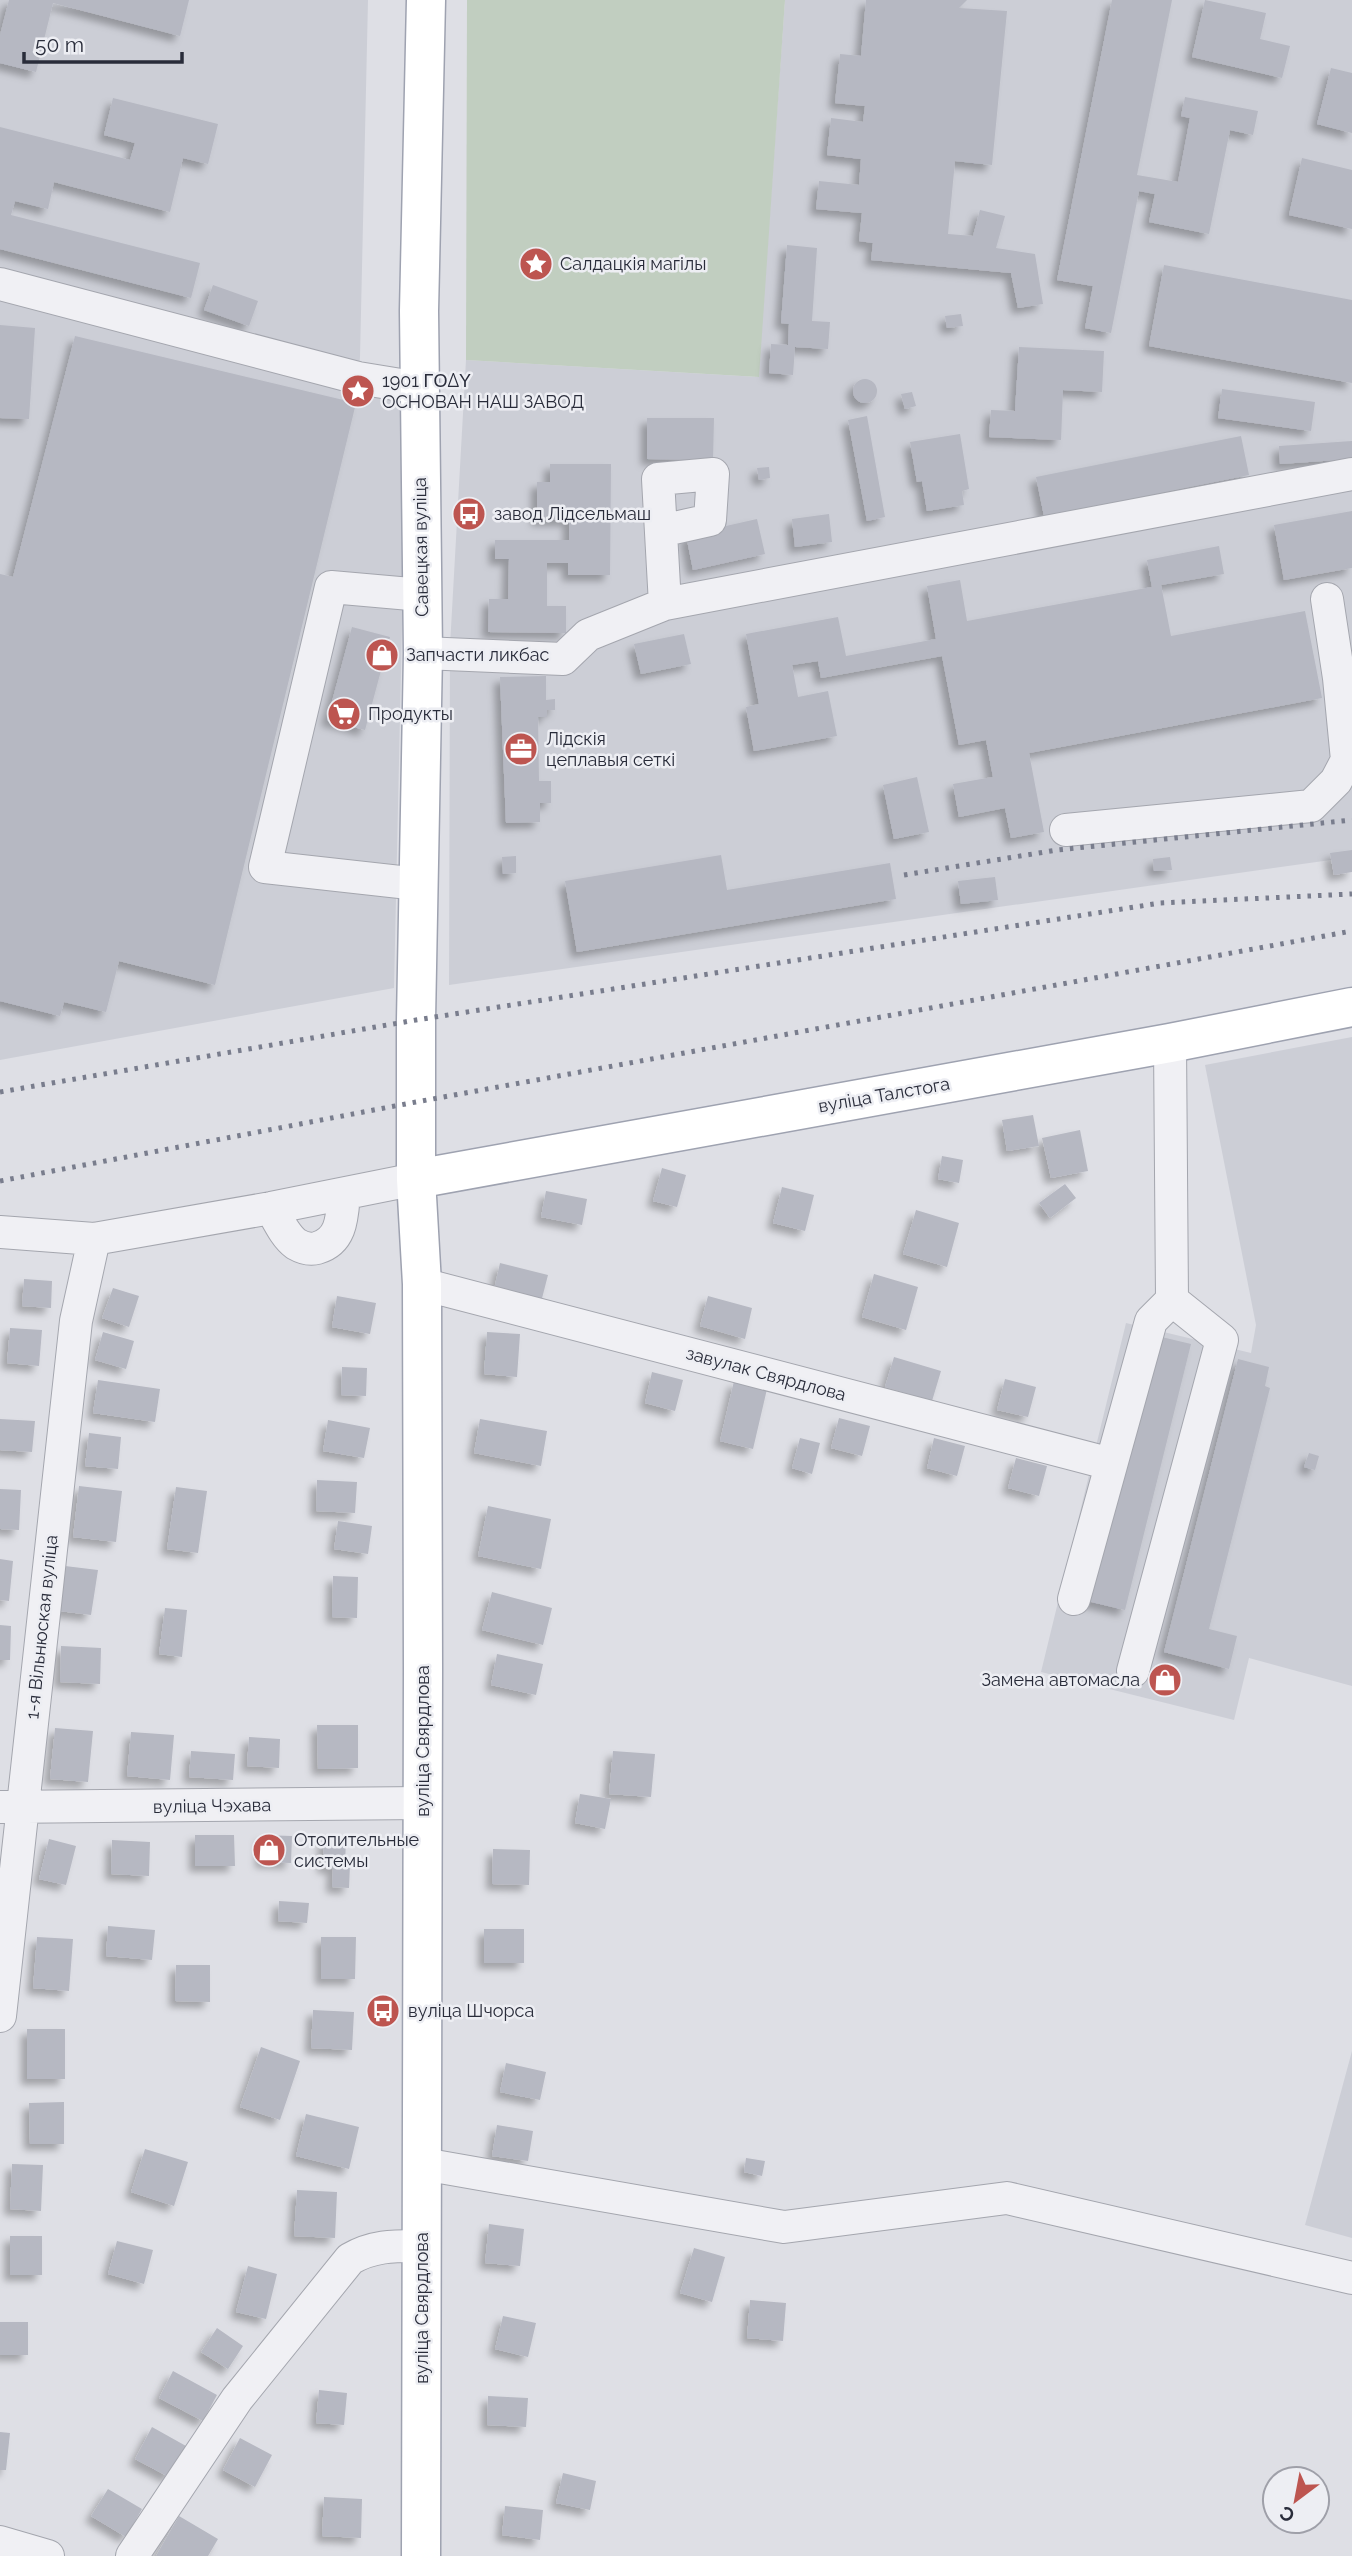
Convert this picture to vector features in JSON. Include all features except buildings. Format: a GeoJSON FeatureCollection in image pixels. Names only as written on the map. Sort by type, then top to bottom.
{"type":"FeatureCollection","features":[{"type":"Feature","properties":{"kind":"main road","name":"Савецкая вуліца"},"geometry":{"type":"LineString","coordinates":[[416,1179],[423,653],[419,298],[426,0]]}},
{"type":"Feature","properties":{"kind":"main road","name":"вуліца Талстога"},"geometry":{"type":"LineString","coordinates":[[416,1179],[1170,1043],[1352,1007]]}},
{"type":"Feature","properties":{"kind":"main road","name":"вуліца Свярдлова"},"geometry":{"type":"LineString","coordinates":[[416,1179],[422,1284],[421,2556]]}},
{"type":"Feature","properties":{"kind":"street"},"geometry":{"type":"LineString","coordinates":[[0,284],[358,377],[419,388]]}},
{"type":"Feature","properties":{"kind":"street"},"geometry":{"type":"LineString","coordinates":[[423,653],[563,659],[588,635],[665,604],[1352,474]]}},
{"type":"Feature","properties":{"kind":"street"},"geometry":{"type":"LineString","coordinates":[[661,531],[665,604]]}},
{"type":"Feature","properties":{"kind":"street"},"geometry":{"type":"LineString","coordinates":[[418,884],[265,867],[331,587],[422,595]]}},
{"type":"Feature","properties":{"kind":"street"},"geometry":{"type":"LineString","coordinates":[[1066,831],[1311,806],[1336,781],[1348,760],[1345,678],[1327,599]]}},
{"type":"Feature","properties":{"kind":"street"},"geometry":{"type":"LineString","coordinates":[[1074,1599],[1151,1321],[1172,1300],[1170,1043]]}},
{"type":"Feature","properties":{"kind":"street"},"geometry":{"type":"LineString","coordinates":[[0,1232],[94,1239],[344,1195],[416,1179]]}},
{"type":"Feature","properties":{"kind":"street"},"geometry":{"type":"LineString","coordinates":[[271,1208],[296,1244],[311,1250],[327,1246],[337,1236],[344,1195]]}},
{"type":"Feature","properties":{"kind":"street","name":"1-я Вільнюская вуліца"},"geometry":{"type":"LineString","coordinates":[[0,2016],[11,1807],[76,1321],[94,1239]]}},
{"type":"Feature","properties":{"kind":"street","name":"завулак Свярдлова"},"geometry":{"type":"LineString","coordinates":[[422,1284],[1111,1464]]}},
{"type":"Feature","properties":{"kind":"street"},"geometry":{"type":"LineString","coordinates":[[1133,1671],[1222,1340],[1172,1300]]}},
{"type":"Feature","properties":{"kind":"street","name":"вуліца Чэхава"},"geometry":{"type":"LineString","coordinates":[[11,1807],[423,1803]]}},
{"type":"Feature","properties":{"kind":"street"},"geometry":{"type":"LineString","coordinates":[[423,2164],[784,2227],[1007,2199],[1352,2278]]}},
{"type":"Feature","properties":{"kind":"street"},"geometry":{"type":"LineString","coordinates":[[132,2556],[237,2399],[349,2259],[365,2249],[385,2245],[423,2246]]}},
{"type":"Feature","properties":{"kind":"street"},"geometry":{"type":"LineString","coordinates":[[0,2542],[48,2556]]}},
{"type":"Feature","properties":{"kind":"shaded area"},"geometry":{"type":"Polygon","coordinates":[[[0,0],[368,0],[360,357],[357,386],[407,399],[394,988],[0,1060],[0,0]]]}},
{"type":"Feature","properties":{"kind":"shaded area"},"geometry":{"type":"Polygon","coordinates":[[[785,0],[1352,0],[1352,857],[449,985],[450,646],[466,360],[758,377],[785,0]]]}},
{"type":"Feature","properties":{"kind":"shaded area"},"geometry":{"type":"Polygon","coordinates":[[[1352,1037],[1352,1686],[1249,1658],[1234,1720],[1041,1672],[1126,1323],[1251,1353],[1256,1325],[1205,1065],[1352,1037]]]}},
{"type":"Feature","properties":{"kind":"shaded area"},"geometry":{"type":"Polygon","coordinates":[[[1352,2051],[1352,2238],[1305,2225],[1352,2051]]]}},
{"type":"Feature","properties":{"kind":"green space"},"geometry":{"type":"Polygon","coordinates":[[[467,0],[785,0],[759,377],[466,360],[467,0]]]}},
{"type":"Feature","properties":{"kind":"railway"},"geometry":{"type":"LineString","coordinates":[[904,875],[1057,850],[1352,820]]}},
{"type":"Feature","properties":{"kind":"railway"},"geometry":{"type":"LineString","coordinates":[[0,1092],[416,1020],[1160,903],[1352,894]]}},
{"type":"Feature","properties":{"kind":"railway"},"geometry":{"type":"LineString","coordinates":[[0,1181],[1352,931]]}},
{"type":"Feature","properties":{"kind":"place","name":"Салдацкія магілы"},"geometry":{"type":"Point","coordinates":[536,264]}},
{"type":"Feature","properties":{"kind":"place","name":"1901 ΓΟΔΥ ОСНОВАН НАШ ЗАВОД"},"geometry":{"type":"Point","coordinates":[358,391]}},
{"type":"Feature","properties":{"kind":"place","name":"завод Лідсельмаш"},"geometry":{"type":"Point","coordinates":[469,514]}},
{"type":"Feature","properties":{"kind":"place","name":"Запчасти ликбас"},"geometry":{"type":"Point","coordinates":[382,655]}},
{"type":"Feature","properties":{"kind":"place","name":"Продукты"},"geometry":{"type":"Point","coordinates":[344,714]}},
{"type":"Feature","properties":{"kind":"place","name":"Лідскія цеплавыя сеткі"},"geometry":{"type":"Point","coordinates":[521,749]}},
{"type":"Feature","properties":{"kind":"place","name":"Замена автомасла"},"geometry":{"type":"Point","coordinates":[1165,1680]}},
{"type":"Feature","properties":{"kind":"place","name":"Отопительные системы"},"geometry":{"type":"Point","coordinates":[269,1850]}},
{"type":"Feature","properties":{"kind":"place","name":"вуліца Шчорса"},"geometry":{"type":"Point","coordinates":[383,2011]}}]}
